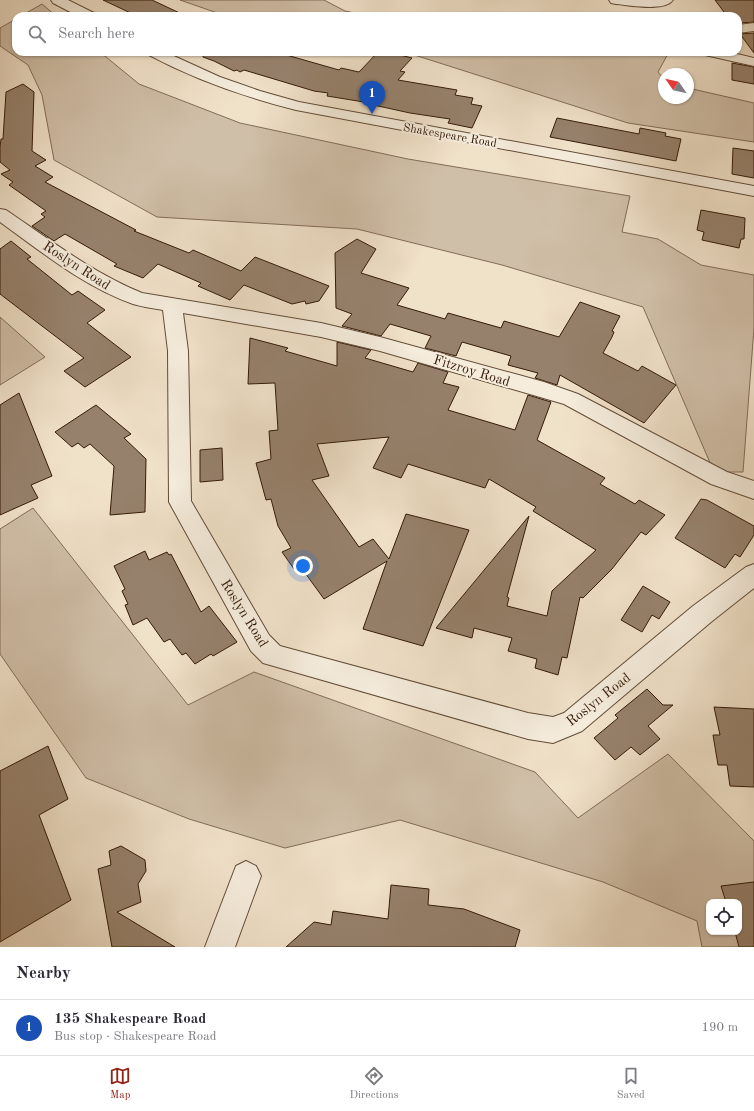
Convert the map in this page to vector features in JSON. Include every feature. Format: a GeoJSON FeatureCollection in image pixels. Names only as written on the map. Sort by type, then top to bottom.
{"type":"FeatureCollection","features":[{"type":"Feature","properties":{"kind":"street"},"geometry":{"type":"LineString","coordinates":[[58,0],[81,12]]}},
{"type":"Feature","properties":{"kind":"street"},"geometry":{"type":"LineString","coordinates":[[616,0],[662,1],[664,12]]}},
{"type":"Feature","properties":{"kind":"street"},"geometry":{"type":"LineString","coordinates":[[742,28],[754,27]]}},
{"type":"Feature","properties":{"kind":"street","name":"Shakespeare Road"},"geometry":{"type":"LineString","coordinates":[[162,56],[190,71],[221,84],[274,101],[754,191]]}},
{"type":"Feature","properties":{"kind":"street"},"geometry":{"type":"LineString","coordinates":[[728,56],[754,62]]}},
{"type":"Feature","properties":{"kind":"street","name":"Roslyn Road"},"geometry":{"type":"LineString","coordinates":[[0,214],[90,276],[110,288],[139,299],[172,305],[178,351],[180,502],[260,642],[272,655],[528,726],[553,730],[573,722],[702,614],[754,574]]}},
{"type":"Feature","properties":{"kind":"street","name":"Fitzroy Road"},"geometry":{"type":"LineString","coordinates":[[172,305],[321,330],[400,350],[544,390],[571,399],[719,478],[754,490]]}},
{"type":"Feature","properties":{"kind":"street"},"geometry":{"type":"LineString","coordinates":[[220,947],[246,876]]}},
{"type":"Feature","properties":{"kind":"shaded area"},"geometry":{"type":"Polygon","coordinates":[[[180,0],[324,0],[350,12],[214,12],[180,0]]]}},
{"type":"Feature","properties":{"kind":"shaded area"},"geometry":{"type":"Polygon","coordinates":[[[42,4],[51,12],[28,12],[42,4]]]}},
{"type":"Feature","properties":{"kind":"shaded area"},"geometry":{"type":"Polygon","coordinates":[[[12,21],[12,54],[0,46],[0,28],[12,21]]]}},
{"type":"Feature","properties":{"kind":"shaded area"},"geometry":{"type":"Polygon","coordinates":[[[15,56],[105,56],[139,84],[240,123],[408,159],[630,196],[622,232],[658,239],[701,265],[754,275],[754,328],[743,472],[714,472],[643,307],[502,265],[357,229],[157,217],[54,160],[42,95],[28,65],[15,56]]]}},
{"type":"Feature","properties":{"kind":"shaded area"},"geometry":{"type":"Polygon","coordinates":[[[418,56],[667,56],[660,68],[658,68],[658,104],[694,104],[694,89],[754,103],[754,142],[628,123],[418,56]]]}},
{"type":"Feature","properties":{"kind":"shaded area"},"geometry":{"type":"Polygon","coordinates":[[[0,317],[45,357],[0,385],[0,317]]]}},
{"type":"Feature","properties":{"kind":"shaded area"},"geometry":{"type":"Polygon","coordinates":[[[33,508],[188,705],[254,672],[535,772],[578,818],[668,754],[754,841],[754,947],[702,947],[697,921],[603,882],[400,820],[285,848],[189,819],[86,778],[0,654],[0,529],[33,508]]]}},
{"type":"Feature","properties":{"kind":"building"},"geometry":{"type":"Polygon","coordinates":[[[103,0],[152,0],[178,12],[128,12],[103,0]]]}},
{"type":"Feature","properties":{"kind":"building"},"geometry":{"type":"Polygon","coordinates":[[[715,0],[754,0],[754,22],[742,23],[742,12],[724,12],[715,0]]]}},
{"type":"Feature","properties":{"kind":"building"},"geometry":{"type":"Polygon","coordinates":[[[754,33],[754,53],[742,37],[742,34],[754,33]]]}},
{"type":"Feature","properties":{"kind":"building"},"geometry":{"type":"Polygon","coordinates":[[[290,56],[339,70],[341,68],[359,72],[374,56],[404,56],[412,58],[400,71],[405,72],[398,80],[457,90],[455,95],[473,98],[471,104],[482,106],[472,128],[448,123],[450,119],[410,113],[369,104],[370,103],[327,96],[328,93],[314,91],[244,70],[240,72],[237,70],[234,71],[203,57],[290,56]]]}},
{"type":"Feature","properties":{"kind":"building"},"geometry":{"type":"Polygon","coordinates":[[[732,63],[754,67],[754,84],[732,80],[732,63]]]}},
{"type":"Feature","properties":{"kind":"building"},"geometry":{"type":"Polygon","coordinates":[[[23,84],[34,92],[32,151],[46,160],[35,166],[53,177],[45,182],[136,230],[134,231],[189,253],[193,250],[241,271],[255,257],[329,286],[319,301],[306,304],[305,301],[292,304],[244,285],[230,300],[198,286],[201,283],[158,264],[143,278],[114,266],[117,264],[65,234],[54,241],[32,226],[45,217],[41,214],[46,211],[9,185],[13,182],[1,174],[10,170],[0,162],[0,147],[1,139],[3,139],[6,92],[23,84]]]}},
{"type":"Feature","properties":{"kind":"building"},"geometry":{"type":"Polygon","coordinates":[[[557,118],[639,134],[640,128],[666,133],[665,136],[681,139],[676,161],[550,137],[557,118]]]}},
{"type":"Feature","properties":{"kind":"building"},"geometry":{"type":"Polygon","coordinates":[[[733,148],[754,151],[754,178],[732,174],[733,148]]]}},
{"type":"Feature","properties":{"kind":"building"},"geometry":{"type":"Polygon","coordinates":[[[701,210],[745,218],[744,239],[741,239],[739,248],[702,240],[704,232],[697,230],[701,210]]]}},
{"type":"Feature","properties":{"kind":"building"},"geometry":{"type":"Polygon","coordinates":[[[357,239],[376,249],[361,273],[409,288],[397,305],[445,319],[448,313],[501,328],[504,321],[559,337],[580,302],[620,316],[612,331],[614,332],[612,337],[603,353],[638,371],[642,366],[676,385],[644,423],[560,375],[557,385],[535,378],[538,373],[508,365],[511,356],[462,342],[456,356],[425,348],[431,336],[390,324],[381,336],[342,326],[352,314],[336,308],[335,253],[357,239]]]}},
{"type":"Feature","properties":{"kind":"building"},"geometry":{"type":"Polygon","coordinates":[[[11,241],[31,257],[27,259],[72,295],[78,291],[105,310],[87,323],[131,357],[85,387],[64,371],[84,358],[0,294],[0,249],[11,241]]]}},
{"type":"Feature","properties":{"kind":"building"},"geometry":{"type":"Polygon","coordinates":[[[250,338],[288,348],[285,351],[337,366],[337,342],[371,350],[365,358],[413,372],[418,363],[448,372],[443,383],[459,387],[448,410],[515,430],[528,395],[551,402],[537,440],[605,478],[600,484],[635,504],[639,500],[665,515],[646,535],[641,532],[612,569],[583,598],[580,597],[567,658],[562,657],[558,675],[535,668],[537,659],[508,651],[512,638],[474,628],[472,638],[436,628],[529,516],[507,597],[509,598],[507,606],[547,616],[552,591],[596,550],[533,511],[536,507],[489,479],[485,488],[408,464],[401,478],[373,468],[389,437],[317,444],[329,476],[312,480],[359,547],[373,539],[389,559],[406,514],[469,530],[423,646],[363,629],[387,561],[324,599],[300,566],[294,569],[282,552],[291,548],[278,526],[271,499],[266,500],[256,463],[271,459],[269,431],[278,430],[275,383],[248,384],[250,338]]]}},
{"type":"Feature","properties":{"kind":"building"},"geometry":{"type":"Polygon","coordinates":[[[19,393],[52,476],[31,485],[38,498],[0,515],[0,405],[19,393]]]}},
{"type":"Feature","properties":{"kind":"building"},"geometry":{"type":"Polygon","coordinates":[[[96,405],[131,434],[124,438],[146,459],[145,512],[110,515],[114,466],[90,444],[84,448],[78,443],[72,447],[55,432],[96,405]]]}},
{"type":"Feature","properties":{"kind":"building"},"geometry":{"type":"Polygon","coordinates":[[[222,448],[223,480],[200,482],[200,450],[222,448]]]}},
{"type":"Feature","properties":{"kind":"building"},"geometry":{"type":"Polygon","coordinates":[[[701,499],[707,500],[754,526],[754,535],[740,557],[735,554],[725,568],[675,538],[701,499]]]}},
{"type":"Feature","properties":{"kind":"building"},"geometry":{"type":"Polygon","coordinates":[[[145,551],[149,560],[167,552],[169,555],[171,554],[201,612],[209,606],[237,642],[213,656],[211,654],[195,664],[186,653],[182,655],[170,639],[164,642],[147,618],[133,625],[125,605],[128,604],[122,591],[125,589],[114,566],[145,551]]]}},
{"type":"Feature","properties":{"kind":"building"},"geometry":{"type":"Polygon","coordinates":[[[643,586],[670,602],[659,619],[652,615],[642,632],[621,620],[643,586]]]}},
{"type":"Feature","properties":{"kind":"building"},"geometry":{"type":"Polygon","coordinates":[[[647,689],[663,705],[673,705],[648,726],[660,739],[640,755],[631,747],[615,760],[594,738],[618,718],[615,715],[647,689]]]}},
{"type":"Feature","properties":{"kind":"building"},"geometry":{"type":"Polygon","coordinates":[[[714,707],[754,709],[754,787],[730,786],[727,765],[718,765],[713,735],[720,735],[714,707]]]}},
{"type":"Feature","properties":{"kind":"building"},"geometry":{"type":"Polygon","coordinates":[[[48,746],[68,799],[39,815],[71,900],[0,942],[0,771],[48,746]]]}},
{"type":"Feature","properties":{"kind":"building"},"geometry":{"type":"Polygon","coordinates":[[[121,846],[145,860],[146,871],[138,884],[141,902],[117,912],[175,947],[112,947],[98,869],[111,865],[109,851],[121,846]]]}},
{"type":"Feature","properties":{"kind":"building"},"geometry":{"type":"Polygon","coordinates":[[[754,882],[754,947],[739,947],[736,935],[742,935],[742,899],[725,899],[721,886],[754,882]]]}},
{"type":"Feature","properties":{"kind":"building"},"geometry":{"type":"Polygon","coordinates":[[[391,885],[429,889],[428,905],[464,909],[520,930],[515,947],[286,947],[314,922],[331,925],[333,911],[388,919],[391,885]]]}},
{"type":"Feature","properties":{"kind":"place","name":"135 Shakespeare Road"},"geometry":{"type":"Point","coordinates":[372,114]}}]}
